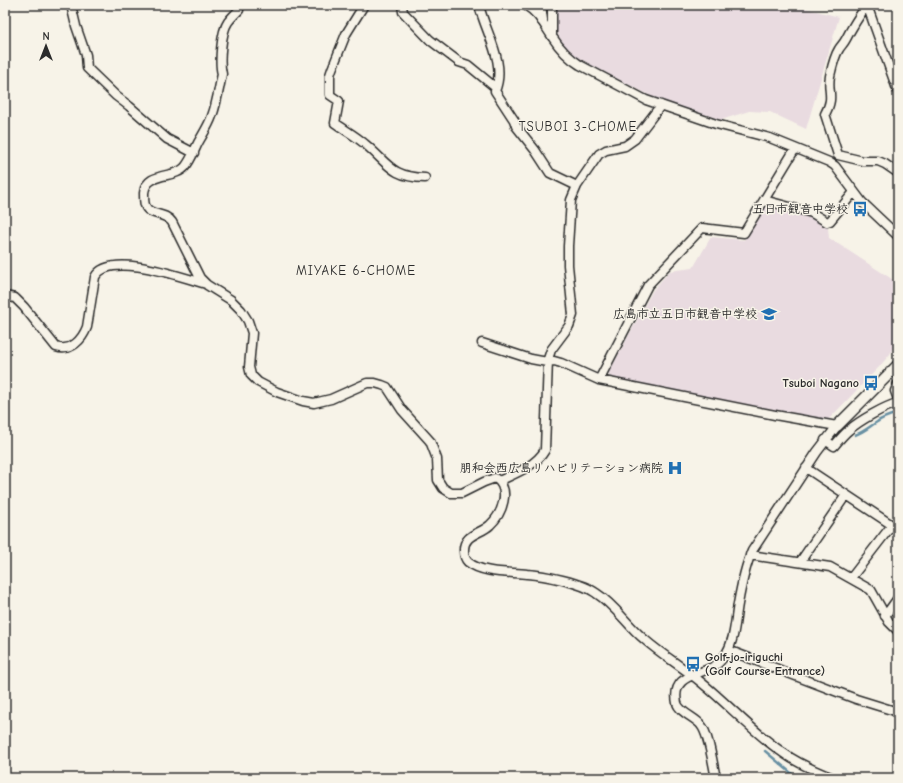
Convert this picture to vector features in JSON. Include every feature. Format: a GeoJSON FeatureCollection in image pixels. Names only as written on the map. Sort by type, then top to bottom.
{"type":"FeatureCollection","features":[{"type":"Feature","properties":{"kind":"street"},"geometry":{"type":"LineString","coordinates":[[71,5],[76,26],[86,55],[87,68],[116,96],[167,139],[194,153]]}},
{"type":"Feature","properties":{"kind":"street"},"geometry":{"type":"LineString","coordinates":[[238,5],[239,10],[227,24],[221,44],[220,68],[222,74],[212,116],[194,153],[184,168],[154,179],[148,183],[144,192],[144,204],[149,211],[167,216],[172,222],[200,278],[207,285],[231,300],[241,310],[248,321],[252,333],[249,367],[251,375],[258,382],[277,392],[303,401],[314,403],[331,400],[367,383],[375,383],[387,388],[402,410],[430,441],[437,459],[438,480],[443,488],[457,494],[466,492],[495,478],[499,481],[504,494],[504,502],[492,523],[486,528],[472,535],[466,542],[464,556],[468,562],[480,568],[495,572],[543,576],[591,590],[610,604],[650,645],[704,684],[744,721],[782,753],[815,771],[833,778]]}},
{"type":"Feature","properties":{"kind":"street"},"geometry":{"type":"LineString","coordinates":[[364,5],[346,34],[330,75],[330,94],[339,101],[335,123],[365,143],[392,170],[404,176],[425,178]]}},
{"type":"Feature","properties":{"kind":"street"},"geometry":{"type":"LineString","coordinates":[[402,5],[404,12],[430,40],[460,62],[468,65],[496,88]]}},
{"type":"Feature","properties":{"kind":"street"},"geometry":{"type":"LineString","coordinates":[[479,5],[498,66],[495,91],[514,120],[516,126],[536,150],[550,174],[577,186]]}},
{"type":"Feature","properties":{"kind":"street"},"geometry":{"type":"LineString","coordinates":[[525,5],[542,20],[559,47],[570,58],[580,65],[646,100],[716,124],[770,138],[829,162],[835,166],[862,202],[898,236]]}},
{"type":"Feature","properties":{"kind":"street"},"geometry":{"type":"LineString","coordinates":[[540,5],[542,20]]}},
{"type":"Feature","properties":{"kind":"street"},"geometry":{"type":"LineString","coordinates":[[552,5],[552,36]]}},
{"type":"Feature","properties":{"kind":"street"},"geometry":{"type":"LineString","coordinates":[[867,5],[898,92]]}},
{"type":"Feature","properties":{"kind":"street"},"geometry":{"type":"LineString","coordinates":[[838,155],[825,114],[830,106],[831,99],[830,76],[838,50],[867,5]]}},
{"type":"Feature","properties":{"kind":"street"},"geometry":{"type":"LineString","coordinates":[[499,481],[526,468],[541,456],[545,450],[547,362],[551,350],[569,326],[572,315],[568,246],[571,200],[577,186],[599,154],[606,150],[625,146],[635,139],[661,105]]}},
{"type":"Feature","properties":{"kind":"street"},"geometry":{"type":"LineString","coordinates":[[599,380],[648,285],[702,228],[744,233],[795,149]]}},
{"type":"Feature","properties":{"kind":"street"},"geometry":{"type":"LineString","coordinates":[[829,162],[838,155]]}},
{"type":"Feature","properties":{"kind":"street"},"geometry":{"type":"LineString","coordinates":[[838,155],[863,161],[878,161],[898,173]]}},
{"type":"Feature","properties":{"kind":"street"},"geometry":{"type":"LineString","coordinates":[[764,200],[811,213],[827,222],[830,221],[854,192]]}},
{"type":"Feature","properties":{"kind":"street"},"geometry":{"type":"LineString","coordinates":[[5,296],[15,298],[56,347],[61,349],[74,345],[85,333],[95,277],[99,271],[103,269],[120,266],[136,267],[168,273],[207,285]]}},
{"type":"Feature","properties":{"kind":"street"},"geometry":{"type":"LineString","coordinates":[[482,343],[530,359],[547,362],[554,361],[599,380],[837,426]]}},
{"type":"Feature","properties":{"kind":"street"},"geometry":{"type":"LineString","coordinates":[[716,778],[704,729],[697,721],[680,709],[677,702],[679,686],[683,680],[715,666],[722,659],[732,641],[738,602],[750,555],[755,546],[806,468],[837,426],[898,365]]}},
{"type":"Feature","properties":{"kind":"street"},"geometry":{"type":"LineString","coordinates":[[898,384],[895,391],[898,399]]}},
{"type":"Feature","properties":{"kind":"street"},"geometry":{"type":"LineString","coordinates":[[826,440],[834,446],[849,430],[890,405],[898,403]]}},
{"type":"Feature","properties":{"kind":"street"},"geometry":{"type":"LineString","coordinates":[[806,468],[895,527],[851,578]]}},
{"type":"Feature","properties":{"kind":"street"},"geometry":{"type":"LineString","coordinates":[[800,562],[846,495]]}},
{"type":"Feature","properties":{"kind":"street"},"geometry":{"type":"LineString","coordinates":[[750,555],[830,567],[871,590],[888,622],[898,631]]}},
{"type":"Feature","properties":{"kind":"street"},"geometry":{"type":"LineString","coordinates":[[885,616],[898,598]]}},
{"type":"Feature","properties":{"kind":"street"},"geometry":{"type":"LineString","coordinates":[[728,650],[856,699],[898,712]]}},
{"type":"Feature","properties":{"kind":"shaded area"},"geometry":{"type":"Polygon","coordinates":[[[555,5],[802,5],[805,8],[839,17],[806,129],[770,112],[749,111],[721,120],[653,97],[572,54],[560,39],[556,29],[555,5]]]}},
{"type":"Feature","properties":{"kind":"shaded area","name":"広島市立五日市観音中学校"},"geometry":{"type":"Polygon","coordinates":[[[767,205],[807,216],[828,228],[829,238],[898,283],[898,338],[890,354],[880,366],[828,420],[778,412],[610,377],[608,374],[653,290],[670,271],[693,268],[711,237],[744,240],[767,205]]]}},
{"type":"Feature","properties":{"kind":"waterway"},"geometry":{"type":"LineString","coordinates":[[855,435],[887,416],[898,413]]}},
{"type":"Feature","properties":{"kind":"waterway"},"geometry":{"type":"LineString","coordinates":[[765,751],[797,778]]}},
{"type":"Feature","properties":{"kind":"place","name":"五日市観音中学校"},"geometry":{"type":"Point","coordinates":[860,209]}},
{"type":"Feature","properties":{"kind":"place","name":"広島市立五日市観音中学校"},"geometry":{"type":"Point","coordinates":[769,314]}},
{"type":"Feature","properties":{"kind":"place","name":"Tsuboi Nagano"},"geometry":{"type":"Point","coordinates":[871,383]}},
{"type":"Feature","properties":{"kind":"place","name":"朋和会西広島リハビリテーション病院"},"geometry":{"type":"Point","coordinates":[675,468]}},
{"type":"Feature","properties":{"kind":"place","name":"Golf-jo-iriguchi (Golf Course Entrance)"},"geometry":{"type":"Point","coordinates":[693,664]}},
{"type":"Feature","properties":{"kind":"district","name":"TSUBOI 3-CHOME"},"geometry":{"type":"Point","coordinates":[578,126]}},
{"type":"Feature","properties":{"kind":"district","name":"MIYAKE 6-CHOME"},"geometry":{"type":"Point","coordinates":[356,270]}}]}
